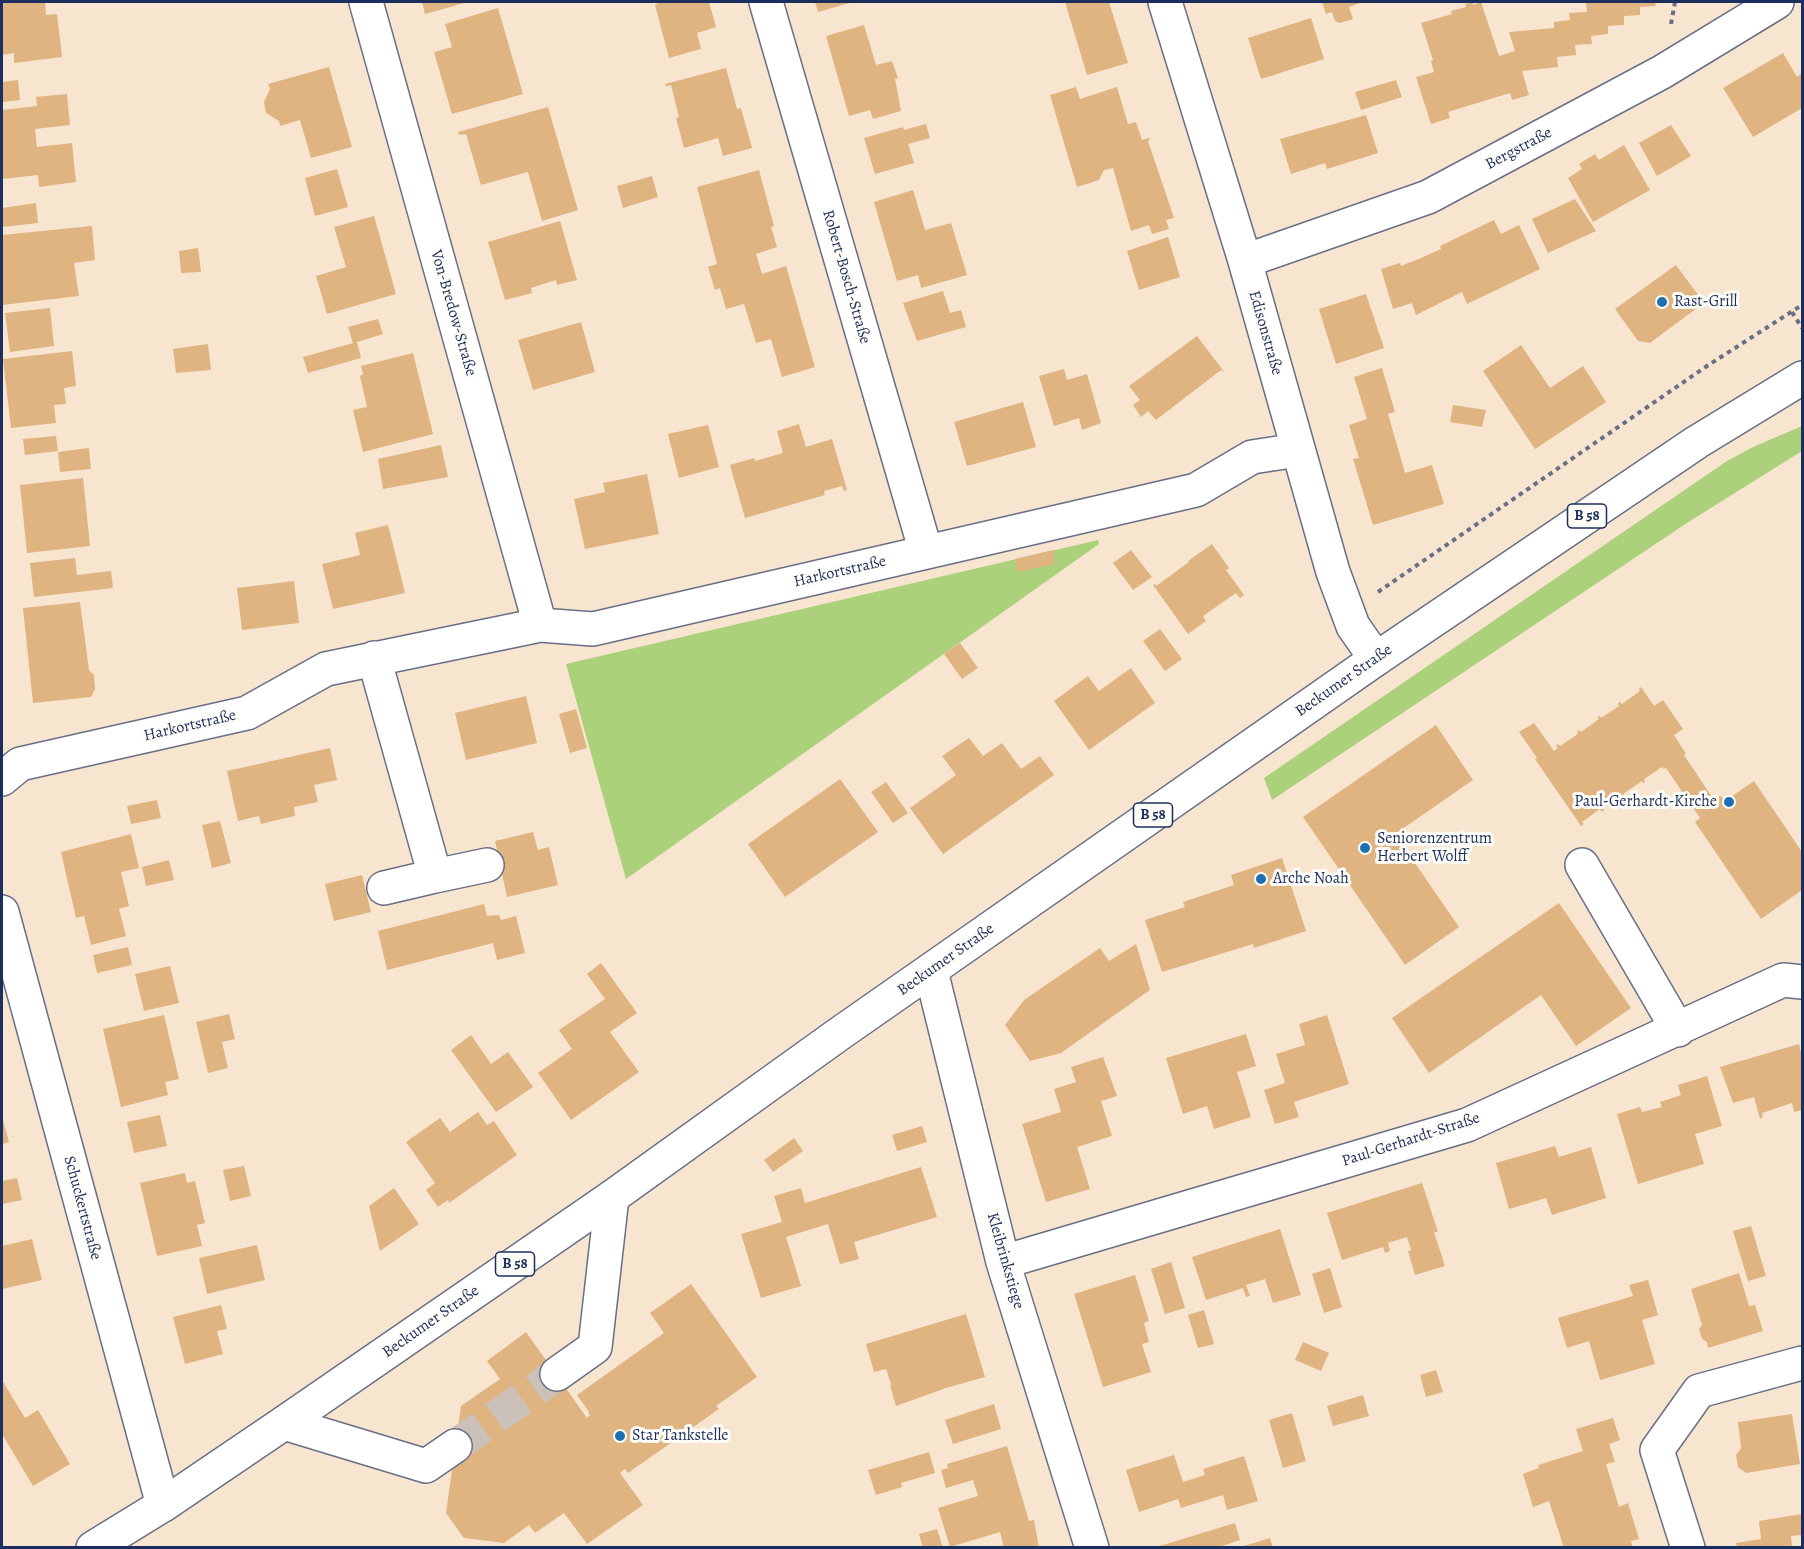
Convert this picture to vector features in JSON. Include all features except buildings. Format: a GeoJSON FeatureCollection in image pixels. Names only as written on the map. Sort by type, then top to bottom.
{"type":"FeatureCollection","features":[{"type":"Feature","properties":{"kind":"street","name":"Von-Bredow-Straße"},"geometry":{"type":"LineString","coordinates":[[366,2],[540,625]]}},
{"type":"Feature","properties":{"kind":"street","name":"Robert-Bosch-Straße"},"geometry":{"type":"LineString","coordinates":[[766,2],[926,552]]}},
{"type":"Feature","properties":{"kind":"street","name":"Edisonstraße"},"geometry":{"type":"LineString","coordinates":[[1165,2],[1245,261],[1333,572],[1353,626],[1376,659]]}},
{"type":"Feature","properties":{"kind":"street","name":"Bergstraße"},"geometry":{"type":"LineString","coordinates":[[1245,261],[1428,198],[1662,72],[1777,2]]}},
{"type":"Feature","properties":{"kind":"street","name":"Beckumer Straße"},"geometry":{"type":"LineString","coordinates":[[93,1548],[163,1505],[612,1197],[839,1034],[1376,659],[1697,442],[1803,378]]}},
{"type":"Feature","properties":{"kind":"street","name":"Harkortstraße"},"geometry":{"type":"LineString","coordinates":[[2,779],[20,764],[247,713],[326,669],[540,625],[593,629],[1196,490],[1252,457],[1298,450]]}},
{"type":"Feature","properties":{"kind":"street"},"geometry":{"type":"LineString","coordinates":[[374,658],[435,876]]}},
{"type":"Feature","properties":{"kind":"street"},"geometry":{"type":"LineString","coordinates":[[384,888],[487,865]]}},
{"type":"Feature","properties":{"kind":"street"},"geometry":{"type":"LineString","coordinates":[[1582,865],[1678,1030]]}},
{"type":"Feature","properties":{"kind":"street","name":"Schuckertstraße"},"geometry":{"type":"LineString","coordinates":[[2,912],[163,1505]]}},
{"type":"Feature","properties":{"kind":"street","name":"Kleibrinkstiege"},"geometry":{"type":"LineString","coordinates":[[931,971],[1004,1262],[1092,1548]]}},
{"type":"Feature","properties":{"kind":"street","name":"Paul-Gerhardt-Straße"},"geometry":{"type":"LineString","coordinates":[[1004,1262],[1467,1125],[1783,980],[1803,982]]}},
{"type":"Feature","properties":{"kind":"street"},"geometry":{"type":"LineString","coordinates":[[556,1374],[595,1347],[612,1197]]}},
{"type":"Feature","properties":{"kind":"street"},"geometry":{"type":"LineString","coordinates":[[1688,1548],[1657,1450],[1699,1391],[1803,1363]]}},
{"type":"Feature","properties":{"kind":"street"},"geometry":{"type":"LineString","coordinates":[[284,1423],[426,1466],[455,1446]]}},
{"type":"Feature","properties":{"kind":"path"},"geometry":{"type":"LineString","coordinates":[[1349,614],[1420,561],[1707,366],[1803,305]]}},
{"type":"Feature","properties":{"kind":"path"},"geometry":{"type":"LineString","coordinates":[[1792,312],[1803,328]]}},
{"type":"Feature","properties":{"kind":"green space"},"geometry":{"type":"Polygon","coordinates":[[[1802,426],[1802,451],[1690,521],[1272,800],[1264,778],[1727,461],[1802,426]]]}},
{"type":"Feature","properties":{"kind":"green space"},"geometry":{"type":"Polygon","coordinates":[[[1098,540],[1099,544],[626,879],[566,664],[1098,540]]]}},
{"type":"Feature","properties":{"kind":"tunnel"},"geometry":{"type":"LineString","coordinates":[[455,1446],[557,1374]]}},
{"type":"Feature","properties":{"kind":"place","name":"Rast-Grill"},"geometry":{"type":"Point","coordinates":[1662,302]}},
{"type":"Feature","properties":{"kind":"place","name":"Paul-Gerhardt-Kirche"},"geometry":{"type":"Point","coordinates":[1729,802]}},
{"type":"Feature","properties":{"kind":"place","name":"Seniorenzentrum Herbert Wolff"},"geometry":{"type":"Point","coordinates":[1365,848]}},
{"type":"Feature","properties":{"kind":"place","name":"Arche Noah"},"geometry":{"type":"Point","coordinates":[1261,879]}},
{"type":"Feature","properties":{"kind":"place","name":"Star Tankstelle"},"geometry":{"type":"Point","coordinates":[620,1436]}}]}
